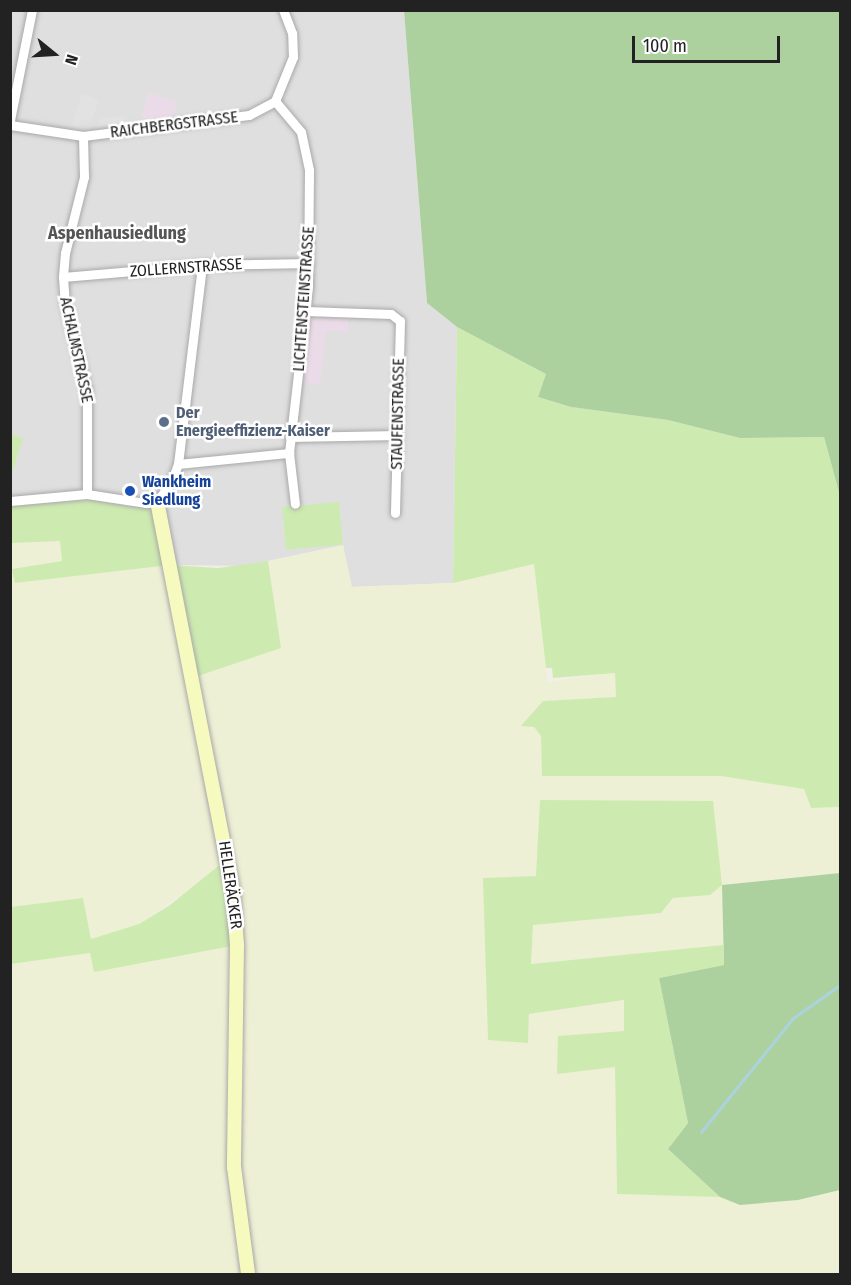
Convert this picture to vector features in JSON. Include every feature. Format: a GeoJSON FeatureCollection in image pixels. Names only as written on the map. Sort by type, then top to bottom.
{"type":"FeatureCollection","features":[{"type":"Feature","properties":{"kind":"street"},"geometry":{"type":"LineString","coordinates":[[10,120],[32,10]]}},
{"type":"Feature","properties":{"kind":"street"},"geometry":{"type":"LineString","coordinates":[[274,101],[293,57],[292,33],[283,10]]}},
{"type":"Feature","properties":{"kind":"street","name":"RAICHBERGSTRASSE"},"geometry":{"type":"LineString","coordinates":[[10,125],[83,136],[220,121],[249,115],[274,101]]}},
{"type":"Feature","properties":{"kind":"street","name":"LICHTENSTEINSTRASSE"},"geometry":{"type":"LineString","coordinates":[[274,101],[294,122],[307,152],[309,263],[306,310],[289,453],[295,504]]}},
{"type":"Feature","properties":{"kind":"street","name":"ACHALMSTRASSE"},"geometry":{"type":"LineString","coordinates":[[83,136],[84,177],[65,253],[63,277],[65,304],[87,390],[87,494]]}},
{"type":"Feature","properties":{"kind":"street","name":"ZOLLERNSTRASSE"},"geometry":{"type":"LineString","coordinates":[[63,277],[202,265],[309,263]]}},
{"type":"Feature","properties":{"kind":"street"},"geometry":{"type":"LineString","coordinates":[[10,501],[87,494],[146,503],[157,501],[171,483],[178,464],[202,265]]}},
{"type":"Feature","properties":{"kind":"street","name":"STAUFENSTRASSE"},"geometry":{"type":"LineString","coordinates":[[306,310],[397,316],[400,321],[395,513]]}},
{"type":"Feature","properties":{"kind":"street"},"geometry":{"type":"LineString","coordinates":[[290,437],[398,435]]}},
{"type":"Feature","properties":{"kind":"street"},"geometry":{"type":"LineString","coordinates":[[178,464],[289,453]]}},
{"type":"Feature","properties":{"kind":"street","name":"HELLERÄCKER"},"geometry":{"type":"LineString","coordinates":[[157,501],[233,892],[237,945],[234,1167],[248,1275]]}},
{"type":"Feature","properties":{"kind":"shaded area"},"geometry":{"type":"Polygon","coordinates":[[[11,11],[404,11],[427,303],[457,327],[453,583],[351,587],[343,545],[246,566],[170,565],[11,501],[11,11]]]}},
{"type":"Feature","properties":{"kind":"shaded area"},"geometry":{"type":"Polygon","coordinates":[[[149,93],[177,103],[172,118],[141,118],[149,93]]]}},
{"type":"Feature","properties":{"kind":"shaded area"},"geometry":{"type":"Polygon","coordinates":[[[82,94],[99,100],[91,121],[81,120],[79,127],[72,126],[82,94]]]}},
{"type":"Feature","properties":{"kind":"shaded area"},"geometry":{"type":"Polygon","coordinates":[[[121,116],[127,119],[126,132],[94,135],[100,119],[121,116]]]}},
{"type":"Feature","properties":{"kind":"shaded area"},"geometry":{"type":"Polygon","coordinates":[[[306,311],[348,312],[348,331],[326,331],[320,384],[298,382],[306,311]]]}},
{"type":"Feature","properties":{"kind":"green space"},"geometry":{"type":"Polygon","coordinates":[[[404,11],[840,11],[840,496],[824,437],[740,438],[668,420],[571,407],[538,397],[546,374],[457,327],[427,303],[404,11]]]}},
{"type":"Feature","properties":{"kind":"green space"},"geometry":{"type":"Polygon","coordinates":[[[457,327],[546,374],[538,397],[571,407],[668,420],[740,438],[824,437],[840,496],[840,807],[811,808],[804,789],[721,776],[542,776],[541,736],[534,727],[521,726],[543,701],[616,697],[615,673],[553,678],[552,668],[546,668],[534,564],[453,583],[457,327]]]}},
{"type":"Feature","properties":{"kind":"green space"},"geometry":{"type":"Polygon","coordinates":[[[10,434],[23,438],[11,476],[10,434]]]}},
{"type":"Feature","properties":{"kind":"green space"},"geometry":{"type":"Polygon","coordinates":[[[87,494],[157,501],[170,565],[15,583],[12,569],[62,561],[60,541],[11,543],[10,501],[87,494]]]}},
{"type":"Feature","properties":{"kind":"green space"},"geometry":{"type":"Polygon","coordinates":[[[339,502],[343,545],[286,550],[282,507],[339,502]]]}},
{"type":"Feature","properties":{"kind":"green space"},"geometry":{"type":"Polygon","coordinates":[[[61,541],[62,561],[13,569],[15,583],[170,565],[281,647],[268,561],[343,545],[352,587],[453,583],[534,564],[548,682],[615,672],[617,697],[543,701],[523,726],[534,727],[541,736],[542,776],[721,776],[804,789],[811,808],[840,807],[840,873],[723,885],[723,945],[531,964],[533,925],[661,913],[673,898],[710,895],[536,876],[483,878],[528,1043],[529,1014],[624,1000],[625,1031],[557,1073],[615,1066],[617,1194],[720,1197],[740,1205],[798,1200],[840,1190],[840,1274],[11,1274],[11,964],[91,953],[94,971],[196,885],[139,924],[91,939],[83,898],[11,907],[10,543],[61,541]]]}},
{"type":"Feature","properties":{"kind":"green space"},"geometry":{"type":"Polygon","coordinates":[[[268,561],[281,648],[192,678],[170,565],[218,568],[268,561]]]}},
{"type":"Feature","properties":{"kind":"green space"},"geometry":{"type":"Polygon","coordinates":[[[540,800],[713,801],[722,885],[710,895],[673,898],[661,913],[533,925],[531,964],[723,945],[724,965],[659,978],[688,1123],[668,1149],[720,1197],[617,1194],[615,1067],[557,1074],[558,1036],[624,1031],[624,1000],[529,1014],[528,1043],[488,1040],[483,878],[536,876],[540,800]]]}},
{"type":"Feature","properties":{"kind":"green space"},"geometry":{"type":"Polygon","coordinates":[[[227,859],[237,945],[94,972],[90,953],[11,964],[10,907],[83,898],[91,939],[139,924],[170,905],[227,859]]]}},
{"type":"Feature","properties":{"kind":"green space"},"geometry":{"type":"Polygon","coordinates":[[[840,873],[840,1190],[798,1200],[740,1205],[720,1197],[668,1149],[688,1123],[659,978],[724,965],[722,885],[840,873]]]}},
{"type":"Feature","properties":{"kind":"waterway"},"geometry":{"type":"LineString","coordinates":[[701,1132],[793,1018],[840,985]]}},
{"type":"Feature","properties":{"kind":"place","name":"Der Energieeffizienz-Kaiser"},"geometry":{"type":"Point","coordinates":[164,422]}},
{"type":"Feature","properties":{"kind":"place","name":"Wankheim Siedlung"},"geometry":{"type":"Point","coordinates":[130,491]}},
{"type":"Feature","properties":{"kind":"district","name":"Aspenhausiedlung"},"geometry":{"type":"Point","coordinates":[117,233]}}]}
